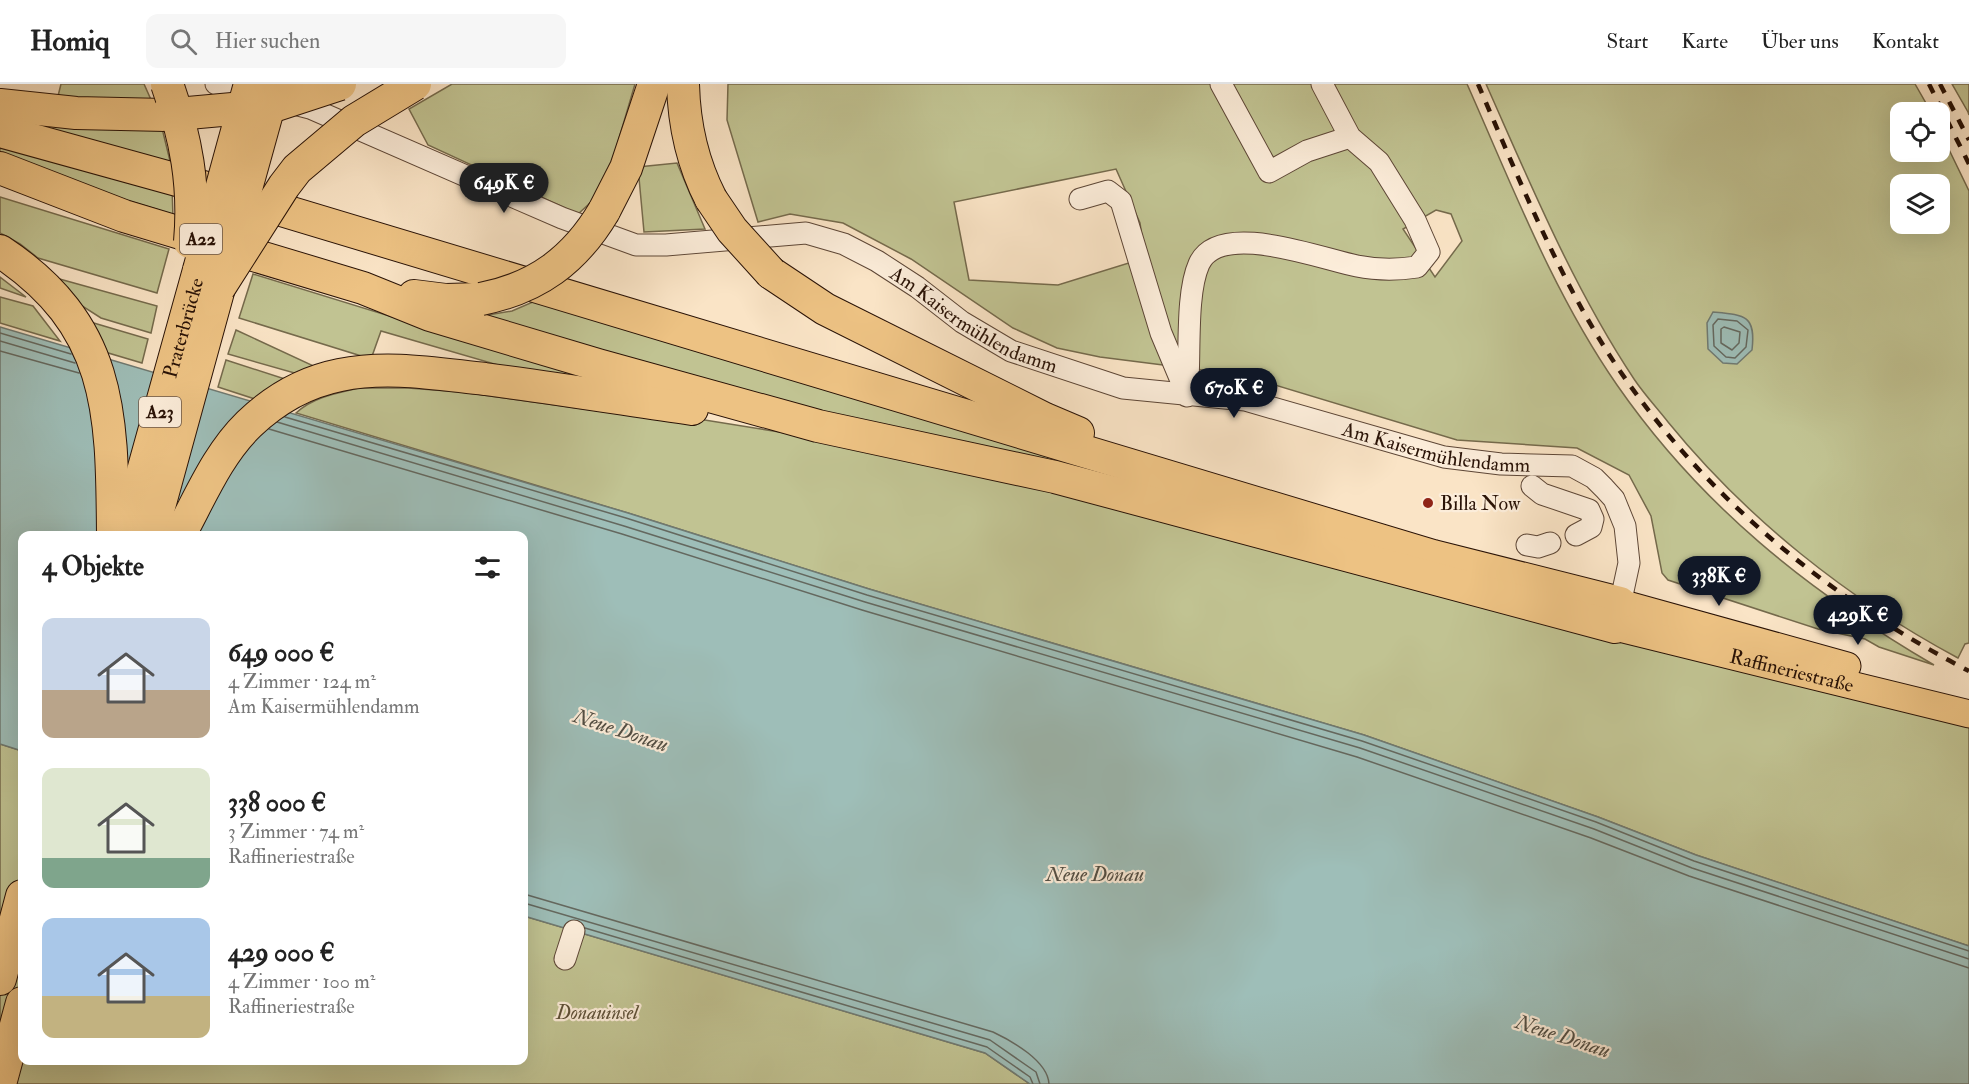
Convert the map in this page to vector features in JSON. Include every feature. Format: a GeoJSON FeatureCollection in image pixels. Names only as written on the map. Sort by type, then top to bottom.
{"type":"FeatureCollection","features":[{"type":"Feature","properties":{"kind":"highway"},"geometry":{"type":"LineString","coordinates":[[167,84],[179,119],[192,186],[205,291]]}},
{"type":"Feature","properties":{"kind":"highway","name":"Praterbrücke"},"geometry":{"type":"LineString","coordinates":[[152,531],[250,84]]}},
{"type":"Feature","properties":{"kind":"highway","name":"Praterbrücke"},"geometry":{"type":"LineString","coordinates":[[127,531],[274,84]]}},
{"type":"Feature","properties":{"kind":"highway"},"geometry":{"type":"LineString","coordinates":[[0,105],[76,113],[166,116],[276,105],[340,84]]}},
{"type":"Feature","properties":{"kind":"highway"},"geometry":{"type":"LineString","coordinates":[[205,291],[297,169],[354,121],[415,84]]}},
{"type":"Feature","properties":{"kind":"highway"},"geometry":{"type":"LineString","coordinates":[[363,288],[430,298],[480,299],[517,290],[549,274],[578,249],[604,211],[626,168],[654,84]]}},
{"type":"Feature","properties":{"kind":"highway"},"geometry":{"type":"LineString","coordinates":[[683,84],[688,138],[700,175],[711,199],[732,230],[771,273],[825,309],[1045,419],[1199,487]]}},
{"type":"Feature","properties":{"kind":"highway"},"geometry":{"type":"LineString","coordinates":[[0,131],[228,194],[1433,556],[1617,615]]}},
{"type":"Feature","properties":{"kind":"highway"},"geometry":{"type":"LineString","coordinates":[[0,168],[124,216]]}},
{"type":"Feature","properties":{"kind":"highway","name":"A22"},"geometry":{"type":"LineString","coordinates":[[0,189],[124,216],[363,288]]}},
{"type":"Feature","properties":{"kind":"highway"},"geometry":{"type":"LineString","coordinates":[[0,251],[44,287],[59,304],[78,330],[96,365],[104,389],[111,435],[113,531]]}},
{"type":"Feature","properties":{"kind":"highway"},"geometry":{"type":"LineString","coordinates":[[363,288],[474,328],[818,426],[1055,477],[1617,615]]}},
{"type":"Feature","properties":{"kind":"highway"},"geometry":{"type":"LineString","coordinates":[[182,531],[213,472],[231,445],[266,409],[301,388],[340,375],[385,371],[436,373],[760,420],[818,426]]}},
{"type":"Feature","properties":{"kind":"highway"},"geometry":{"type":"LineString","coordinates":[[0,979],[18,911]]}},
{"type":"Feature","properties":{"kind":"highway"},"geometry":{"type":"LineString","coordinates":[[0,1084],[18,1018]]}},
{"type":"Feature","properties":{"kind":"main road","name":"Raffineriestraße"},"geometry":{"type":"LineString","coordinates":[[1617,615],[1807,654],[1969,703]]}},
{"type":"Feature","properties":{"kind":"main road","name":"Raffineriestraße"},"geometry":{"type":"LineString","coordinates":[[1617,615],[1969,714]]}},
{"type":"Feature","properties":{"kind":"street","name":"Am Kaisermühlendamm"},"geometry":{"type":"LineString","coordinates":[[216,84],[310,108],[562,218],[636,245],[666,245],[806,233],[844,244],[877,261],[962,322],[1011,351],[1123,388],[1245,400],[1444,457],[1501,464],[1572,466],[1594,478],[1614,499],[1624,525],[1629,563],[1617,615]]}},
{"type":"Feature","properties":{"kind":"street"},"geometry":{"type":"LineString","coordinates":[[1221,84],[1269,172],[1307,151],[1350,137]]}},
{"type":"Feature","properties":{"kind":"street"},"geometry":{"type":"LineString","coordinates":[[1187,396],[1192,286],[1199,262],[1216,246],[1237,242],[1273,246],[1359,266],[1388,269],[1417,267],[1429,252],[1403,201],[1379,162],[1350,137],[1322,84]]}},
{"type":"Feature","properties":{"kind":"street"},"geometry":{"type":"LineString","coordinates":[[1080,199],[1108,191],[1121,201],[1161,333],[1187,396]]}},
{"type":"Feature","properties":{"kind":"street"},"geometry":{"type":"LineString","coordinates":[[1532,486],[1542,494],[1589,510],[1593,519],[1591,527],[1576,535]]}},
{"type":"Feature","properties":{"kind":"street"},"geometry":{"type":"LineString","coordinates":[[1527,545],[1538,547],[1550,543]]}},
{"type":"Feature","properties":{"kind":"street"},"geometry":{"type":"LineString","coordinates":[[565,959],[574,931]]}},
{"type":"Feature","properties":{"kind":"green space"},"geometry":{"type":"Polygon","coordinates":[[[61,84],[144,84],[152,102],[57,100],[61,84]]]}},
{"type":"Feature","properties":{"kind":"green space"},"geometry":{"type":"Polygon","coordinates":[[[452,84],[635,84],[600,194],[578,214],[428,145],[409,109],[452,84]]]}},
{"type":"Feature","properties":{"kind":"green space"},"geometry":{"type":"Polygon","coordinates":[[[728,84],[1467,84],[1553,276],[1594,350],[1650,429],[1684,469],[1760,543],[1843,607],[1934,665],[1879,647],[1865,639],[1818,629],[1668,580],[1662,573],[1651,516],[1629,475],[1577,448],[1457,440],[1242,375],[1100,357],[1057,348],[1013,328],[911,259],[843,223],[790,214],[758,222],[727,120],[728,84]],[[1116,169],[954,202],[969,280],[1058,285],[1145,258],[1140,223],[1116,169]],[[1436,210],[1403,229],[1435,277],[1462,241],[1451,214],[1436,210]]]}},
{"type":"Feature","properties":{"kind":"green space"},"geometry":{"type":"Polygon","coordinates":[[[1486,84],[1915,84],[1925,102],[1890,102],[1890,162],[1950,162],[1950,152],[1969,191],[1969,643],[1965,644],[1958,658],[1877,610],[1801,554],[1765,524],[1699,458],[1646,396],[1612,344],[1572,272],[1486,84]]]}},
{"type":"Feature","properties":{"kind":"green space"},"geometry":{"type":"Polygon","coordinates":[[[1952,84],[1969,84],[1969,115],[1968,112],[1952,84]]]}},
{"type":"Feature","properties":{"kind":"green space"},"geometry":{"type":"Polygon","coordinates":[[[7,118],[161,124],[171,165],[7,118]]]}},
{"type":"Feature","properties":{"kind":"green space"},"geometry":{"type":"Polygon","coordinates":[[[0,136],[172,186],[173,218],[159,210],[53,178],[0,157],[0,136]]]}},
{"type":"Feature","properties":{"kind":"green space"},"geometry":{"type":"Polygon","coordinates":[[[677,163],[705,229],[644,232],[638,167],[677,163]]]}},
{"type":"Feature","properties":{"kind":"green space"},"geometry":{"type":"Polygon","coordinates":[[[0,197],[169,249],[157,293],[38,258],[20,244],[0,233],[0,197]]]}},
{"type":"Feature","properties":{"kind":"green space"},"geometry":{"type":"Polygon","coordinates":[[[253,274],[632,391],[546,379],[381,331],[371,359],[239,318],[253,274]]]}},
{"type":"Feature","properties":{"kind":"green space"},"geometry":{"type":"Polygon","coordinates":[[[0,277],[26,297],[0,288],[0,277]]]}},
{"type":"Feature","properties":{"kind":"green space"},"geometry":{"type":"Polygon","coordinates":[[[56,278],[157,306],[151,333],[101,318],[79,304],[56,278]]]}},
{"type":"Feature","properties":{"kind":"green space"},"geometry":{"type":"Polygon","coordinates":[[[0,297],[33,306],[60,341],[0,323],[0,297]]]}},
{"type":"Feature","properties":{"kind":"green space"},"geometry":{"type":"Polygon","coordinates":[[[542,298],[1304,532],[725,392],[482,316],[512,311],[542,298]]]}},
{"type":"Feature","properties":{"kind":"green space"},"geometry":{"type":"Polygon","coordinates":[[[87,321],[148,339],[142,363],[105,352],[87,321]]]}},
{"type":"Feature","properties":{"kind":"green space"},"geometry":{"type":"Polygon","coordinates":[[[236,330],[318,368],[298,374],[228,354],[236,330]]]}},
{"type":"Feature","properties":{"kind":"green space"},"geometry":{"type":"Polygon","coordinates":[[[226,360],[288,380],[258,400],[218,387],[226,360]]]}},
{"type":"Feature","properties":{"kind":"green space"},"geometry":{"type":"Polygon","coordinates":[[[359,388],[408,388],[461,392],[642,417],[686,417],[848,443],[963,467],[1969,721],[1969,946],[1696,855],[1598,817],[1364,735],[869,589],[628,513],[296,413],[318,399],[359,388]]]}},
{"type":"Feature","properties":{"kind":"green space","name":"Donauinsel"},"geometry":{"type":"Polygon","coordinates":[[[0,744],[18,750],[18,1065],[528,1065],[528,917],[985,1053],[1030,1084],[0,1084],[0,744]]]}},
{"type":"Feature","properties":{"kind":"water"},"geometry":{"type":"Polygon","coordinates":[[[1713,312],[1740,316],[1750,323],[1753,338],[1752,350],[1737,364],[1723,363],[1708,349],[1707,323],[1713,312]]]}},
{"type":"Feature","properties":{"kind":"water","name":"Neue Donau"},"geometry":{"type":"Polygon","coordinates":[[[0,327],[628,513],[869,589],[1364,735],[1598,817],[1696,855],[1969,946],[1969,1084],[1030,1084],[985,1053],[528,917],[528,531],[18,531],[18,750],[0,744],[0,327]]]}},
{"type":"Feature","properties":{"kind":"railway"},"geometry":{"type":"LineString","coordinates":[[1478,84],[1557,261],[1587,318],[1622,374],[1662,427],[1705,476],[1752,522],[1803,565],[1911,639],[1969,671]]}},
{"type":"Feature","properties":{"kind":"railway"},"geometry":{"type":"LineString","coordinates":[[1929,84],[1969,164]]}},
{"type":"Feature","properties":{"kind":"railway"},"geometry":{"type":"LineString","coordinates":[[1940,84],[1969,140]]}},
{"type":"Feature","properties":{"kind":"place","name":"Billa Now"},"geometry":{"type":"Point","coordinates":[1428,503]}}]}
